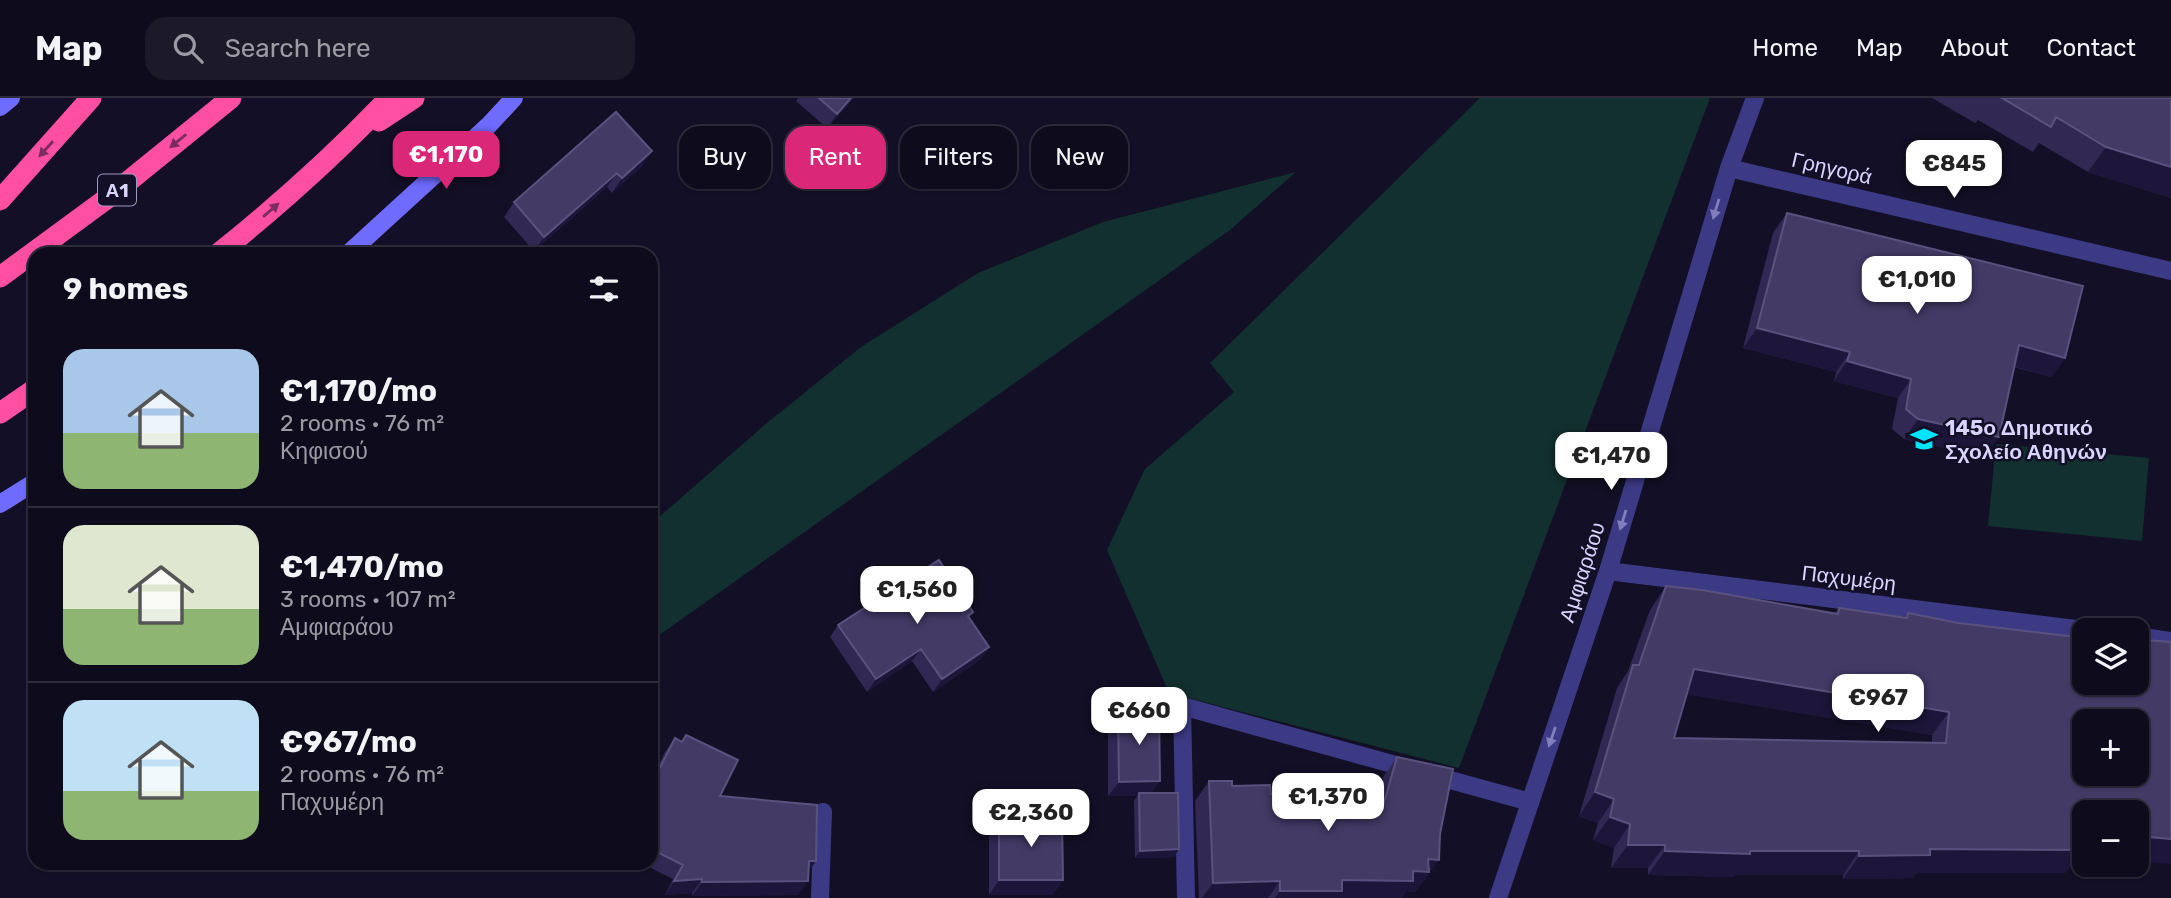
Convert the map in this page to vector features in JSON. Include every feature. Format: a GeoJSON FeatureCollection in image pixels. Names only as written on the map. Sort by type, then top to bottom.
{"type":"FeatureCollection","features":[{"type":"Feature","properties":{"kind":"highway"},"geometry":{"type":"LineString","coordinates":[[0,201],[91,98]]}},
{"type":"Feature","properties":{"kind":"highway","name":"Α1"},"geometry":{"type":"LineString","coordinates":[[41,247],[109,197],[231,98]]}},
{"type":"Feature","properties":{"kind":"highway"},"geometry":{"type":"LineString","coordinates":[[227,247],[351,139],[389,98]]}},
{"type":"Feature","properties":{"kind":"highway"},"geometry":{"type":"LineString","coordinates":[[351,139],[414,98]]}},
{"type":"Feature","properties":{"kind":"highway","name":"Α1"},"geometry":{"type":"LineString","coordinates":[[0,277],[28,256]]}},
{"type":"Feature","properties":{"kind":"highway"},"geometry":{"type":"LineString","coordinates":[[0,412],[28,394]]}},
{"type":"Feature","properties":{"kind":"main road"},"geometry":{"type":"LineString","coordinates":[[0,107],[11,98]]}},
{"type":"Feature","properties":{"kind":"main road"},"geometry":{"type":"LineString","coordinates":[[356,247],[488,126],[513,98]]}},
{"type":"Feature","properties":{"kind":"main road"},"geometry":{"type":"LineString","coordinates":[[0,504],[28,486]]}},
{"type":"Feature","properties":{"kind":"street","name":"Αμφιαράου"},"geometry":{"type":"LineString","coordinates":[[1498,898],[1608,571],[1729,168],[1755,98]]}},
{"type":"Feature","properties":{"kind":"street","name":"Γρηγορά"},"geometry":{"type":"LineString","coordinates":[[1729,168],[2171,271]]}},
{"type":"Feature","properties":{"kind":"street","name":"Παχυμέρη"},"geometry":{"type":"LineString","coordinates":[[1608,571],[2072,629]]}},
{"type":"Feature","properties":{"kind":"street"},"geometry":{"type":"LineString","coordinates":[[2149,638],[2171,641]]}},
{"type":"Feature","properties":{"kind":"street"},"geometry":{"type":"LineString","coordinates":[[1186,898],[1182,706],[1530,802]]}},
{"type":"Feature","properties":{"kind":"street"},"geometry":{"type":"LineString","coordinates":[[820,898],[823,812]]}},
{"type":"Feature","properties":{"kind":"green space"},"geometry":{"type":"Polygon","coordinates":[[[1480,98],[1710,98],[1459,768],[1169,693],[1107,550],[1145,469],[1234,392],[1210,363],[1480,98]]]}},
{"type":"Feature","properties":{"kind":"green space"},"geometry":{"type":"Polygon","coordinates":[[[1296,172],[1230,230],[658,636],[658,518],[767,423],[861,347],[978,273],[1103,222],[1296,172]]]}},
{"type":"Feature","properties":{"kind":"green space"},"geometry":{"type":"Polygon","coordinates":[[[1996,444],[2149,458],[2142,541],[1988,526],[1996,444]]]}},
{"type":"Feature","properties":{"kind":"building"},"geometry":{"type":"Polygon","coordinates":[[[819,98],[851,98],[837,114],[819,98]]]}},
{"type":"Feature","properties":{"kind":"building"},"geometry":{"type":"Polygon","coordinates":[[[2002,98],[2171,98],[2171,167],[2106,147],[2056,117],[2051,127],[2002,98]]]}},
{"type":"Feature","properties":{"kind":"building"},"geometry":{"type":"Polygon","coordinates":[[[616,112],[652,151],[622,178],[617,173],[544,237],[514,202],[616,112]]]}},
{"type":"Feature","properties":{"kind":"building"},"geometry":{"type":"Polygon","coordinates":[[[1787,213],[2083,286],[2065,358],[2019,345],[1999,437],[1918,419],[1906,409],[1911,379],[1847,361],[1850,352],[1757,328],[1787,213]]]}},
{"type":"Feature","properties":{"kind":"building"},"geometry":{"type":"Polygon","coordinates":[[[939,560],[973,612],[968,616],[989,647],[942,679],[921,649],[876,679],[838,625],[939,560]]]}},
{"type":"Feature","properties":{"kind":"building"},"geometry":{"type":"Polygon","coordinates":[[[1666,586],[1838,614],[1839,608],[1907,618],[1908,613],[1958,623],[2072,637],[2072,695],[2149,695],[2149,640],[2171,642],[2171,839],[2149,837],[2149,800],[2072,800],[2072,850],[1930,849],[1930,855],[1859,856],[1859,851],[1750,851],[1750,854],[1665,851],[1665,845],[1628,845],[1630,824],[1610,817],[1614,799],[1595,792],[1633,665],[1639,665],[1666,586]],[[1694,669],[1674,738],[1946,743],[1949,712],[1694,669]]]}},
{"type":"Feature","properties":{"kind":"building"},"geometry":{"type":"Polygon","coordinates":[[[1118,712],[1159,712],[1160,781],[1119,782],[1118,712]]]}},
{"type":"Feature","properties":{"kind":"building"},"geometry":{"type":"Polygon","coordinates":[[[686,735],[738,760],[720,796],[817,805],[816,861],[809,861],[808,881],[674,881],[683,865],[658,852],[658,771],[675,738],[682,742],[686,735]]]}},
{"type":"Feature","properties":{"kind":"building"},"geometry":{"type":"Polygon","coordinates":[[[1397,757],[1453,769],[1440,834],[1439,860],[1428,859],[1429,872],[1413,871],[1413,881],[1342,880],[1342,891],[1280,891],[1280,881],[1213,883],[1209,781],[1232,781],[1232,786],[1270,785],[1271,794],[1314,794],[1314,803],[1384,803],[1397,757]]]}},
{"type":"Feature","properties":{"kind":"building"},"geometry":{"type":"Polygon","coordinates":[[[1139,793],[1178,793],[1179,849],[1140,851],[1139,793]]]}},
{"type":"Feature","properties":{"kind":"building"},"geometry":{"type":"Polygon","coordinates":[[[999,818],[1062,818],[1063,880],[999,880],[999,818]]]}},
{"type":"Feature","properties":{"kind":"place","name":"145ο Δημοτικό Σχολείο Αθηνών"},"geometry":{"type":"Point","coordinates":[1924,439]}}]}
